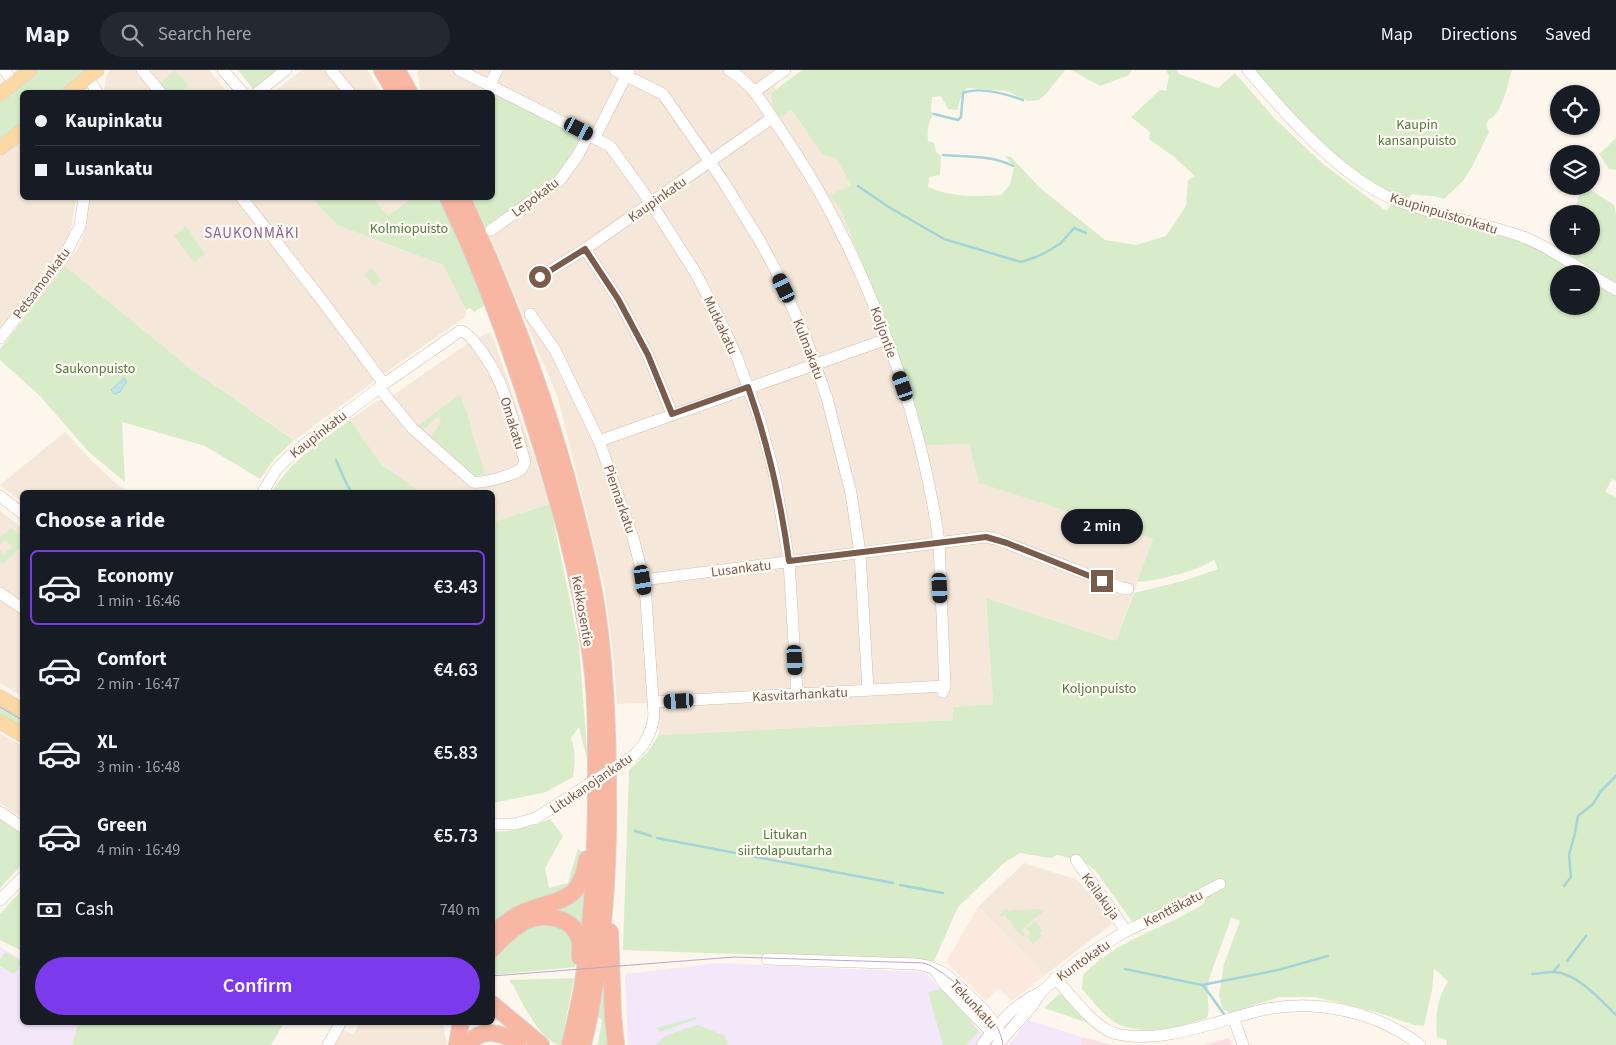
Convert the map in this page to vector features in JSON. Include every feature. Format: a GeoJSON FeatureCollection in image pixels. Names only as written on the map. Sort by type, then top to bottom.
{"type":"FeatureCollection","features":[{"type":"Feature","properties":{"kind":"highway"},"geometry":{"type":"LineString","coordinates":[[382,70],[394,90]]}},
{"type":"Feature","properties":{"kind":"highway"},"geometry":{"type":"LineString","coordinates":[[397,70],[408,90]]}},
{"type":"Feature","properties":{"kind":"highway","name":"Kekkosentie"},"geometry":{"type":"LineString","coordinates":[[449,200],[467,238],[501,321],[556,489],[580,594],[591,658],[596,758],[593,898],[584,979],[570,1045]]}},
{"type":"Feature","properties":{"kind":"highway","name":"Kekkosentie"},"geometry":{"type":"LineString","coordinates":[[463,200],[502,287],[558,446],[588,562],[598,616],[604,669],[607,730],[608,851],[599,957],[583,1045]]}},
{"type":"Feature","properties":{"kind":"highway"},"geometry":{"type":"LineString","coordinates":[[495,932],[523,913],[562,900],[576,890],[583,878],[587,857],[595,838]]}},
{"type":"Feature","properties":{"kind":"highway"},"geometry":{"type":"LineString","coordinates":[[608,851],[613,1016],[616,1045]]}},
{"type":"Feature","properties":{"kind":"highway"},"geometry":{"type":"LineString","coordinates":[[495,946],[512,930],[527,920],[541,916],[556,918],[568,923],[578,936],[580,942],[580,965],[584,979]]}},
{"type":"Feature","properties":{"kind":"highway"},"geometry":{"type":"LineString","coordinates":[[495,1006],[541,1045]]}},
{"type":"Feature","properties":{"kind":"highway"},"geometry":{"type":"LineString","coordinates":[[495,1022],[520,1043]]}},
{"type":"Feature","properties":{"kind":"highway"},"geometry":{"type":"LineString","coordinates":[[457,1045],[461,1025]]}},
{"type":"Feature","properties":{"kind":"highway"},"geometry":{"type":"LineString","coordinates":[[468,1045],[478,1035],[487,1032],[494,1032],[520,1043]]}},
{"type":"Feature","properties":{"kind":"main road"},"geometry":{"type":"LineString","coordinates":[[0,94],[30,70]]}},
{"type":"Feature","properties":{"kind":"main road"},"geometry":{"type":"LineString","coordinates":[[73,90],[93,74]]}},
{"type":"Feature","properties":{"kind":"main road"},"geometry":{"type":"LineString","coordinates":[[0,148],[20,133]]}},
{"type":"Feature","properties":{"kind":"main road"},"geometry":{"type":"LineString","coordinates":[[0,697],[20,709]]}},
{"type":"Feature","properties":{"kind":"main road"},"geometry":{"type":"LineString","coordinates":[[0,722],[20,734]]}},
{"type":"Feature","properties":{"kind":"street"},"geometry":{"type":"LineString","coordinates":[[142,70],[158,90]]}},
{"type":"Feature","properties":{"kind":"street"},"geometry":{"type":"LineString","coordinates":[[224,70],[240,90]]}},
{"type":"Feature","properties":{"kind":"street"},"geometry":{"type":"LineString","coordinates":[[261,90],[286,70]]}},
{"type":"Feature","properties":{"kind":"street"},"geometry":{"type":"LineString","coordinates":[[330,70],[347,90]]}},
{"type":"Feature","properties":{"kind":"street","name":"Mutkakatu"},"geometry":{"type":"LineString","coordinates":[[459,70],[610,146],[651,203],[700,280],[725,330],[748,387],[759,418],[774,473],[789,561],[797,694]]}},
{"type":"Feature","properties":{"kind":"street"},"geometry":{"type":"LineString","coordinates":[[490,85],[497,70]]}},
{"type":"Feature","properties":{"kind":"street","name":"Kulmakatu"},"geometry":{"type":"LineString","coordinates":[[615,70],[628,73],[663,94],[744,214],[775,269],[806,337],[827,398],[847,472],[860,553],[868,690]]}},
{"type":"Feature","properties":{"kind":"street","name":"Koljontie"},"geometry":{"type":"LineString","coordinates":[[729,70],[744,79],[754,92],[818,188],[843,234],[868,289],[887,339],[922,448],[932,495],[939,542],[944,689]]}},
{"type":"Feature","properties":{"kind":"street"},"geometry":{"type":"LineString","coordinates":[[754,92],[785,70]]}},
{"type":"Feature","properties":{"kind":"street","name":"Kaupinpuistonkatu"},"geometry":{"type":"LineString","coordinates":[[1248,70],[1297,126],[1347,170],[1376,190],[1395,200],[1527,238],[1574,265]]}},
{"type":"Feature","properties":{"kind":"street","name":"Lepokatu"},"geometry":{"type":"LineString","coordinates":[[491,230],[560,180],[592,136],[628,73]]}},
{"type":"Feature","properties":{"kind":"street"},"geometry":{"type":"LineString","coordinates":[[93,74],[97,90]]}},
{"type":"Feature","properties":{"kind":"street","name":"Kaupinkatu"},"geometry":{"type":"LineString","coordinates":[[540,277],[585,249],[772,118]]}},
{"type":"Feature","properties":{"kind":"street","name":"Petsamonkatu"},"geometry":{"type":"LineString","coordinates":[[0,338],[64,257],[80,226],[84,200]]}},
{"type":"Feature","properties":{"kind":"street","name":"Omakatu"},"geometry":{"type":"LineString","coordinates":[[244,200],[317,293],[408,424],[473,482],[486,482],[520,470],[525,462],[500,382],[472,339],[464,332],[456,333]]}},
{"type":"Feature","properties":{"kind":"street"},"geometry":{"type":"LineString","coordinates":[[585,249],[618,299],[648,355],[672,414]]}},
{"type":"Feature","properties":{"kind":"street","name":"Kaupinpuistonkatu"},"geometry":{"type":"LineString","coordinates":[[1600,280],[1616,290]]}},
{"type":"Feature","properties":{"kind":"street","name":"Piennarkatu"},"geometry":{"type":"LineString","coordinates":[[530,314],[555,350],[599,441],[634,541],[643,580],[650,629],[654,702]]}},
{"type":"Feature","properties":{"kind":"street","name":"Kaupinkatu"},"geometry":{"type":"LineString","coordinates":[[264,490],[276,470],[292,454],[456,333]]}},
{"type":"Feature","properties":{"kind":"street"},"geometry":{"type":"LineString","coordinates":[[599,441],[887,339]]}},
{"type":"Feature","properties":{"kind":"street"},"geometry":{"type":"LineString","coordinates":[[0,496],[20,511]]}},
{"type":"Feature","properties":{"kind":"street","name":"Lusankatu"},"geometry":{"type":"LineString","coordinates":[[643,580],[980,537],[996,539],[1122,588],[1128,588]]}},
{"type":"Feature","properties":{"kind":"street"},"geometry":{"type":"LineString","coordinates":[[0,593],[20,607]]}},
{"type":"Feature","properties":{"kind":"street","name":"Kasvitarhankatu"},"geometry":{"type":"LineString","coordinates":[[654,702],[868,690],[944,689]]}},
{"type":"Feature","properties":{"kind":"street","name":"Litukanojankatu"},"geometry":{"type":"LineString","coordinates":[[495,824],[515,824],[536,818],[633,756],[644,744],[653,728],[654,702]]}},
{"type":"Feature","properties":{"kind":"street"},"geometry":{"type":"LineString","coordinates":[[0,812],[20,826]]}},
{"type":"Feature","properties":{"kind":"street","name":"Keilakuja"},"geometry":{"type":"LineString","coordinates":[[1076,860],[1126,931]]}},
{"type":"Feature","properties":{"kind":"street"},"geometry":{"type":"LineString","coordinates":[[0,900],[20,880]]}},
{"type":"Feature","properties":{"kind":"street","name":"Kenttäkatu"},"geometry":{"type":"LineString","coordinates":[[1126,931],[1173,910],[1220,884]]}},
{"type":"Feature","properties":{"kind":"street","name":"Kuntokatu"},"geometry":{"type":"LineString","coordinates":[[982,1045],[997,1036],[1032,1006],[1042,991],[1055,978],[1079,960],[1126,931]]}},
{"type":"Feature","properties":{"kind":"street","name":"Tekunkatu"},"geometry":{"type":"LineString","coordinates":[[767,959],[916,964],[943,972],[987,1014],[997,1036]]}},
{"type":"Feature","properties":{"kind":"street"},"geometry":{"type":"LineString","coordinates":[[1055,978],[1089,1015],[1111,1032],[1120,1035],[1147,1038],[1166,1037],[1253,1012],[1274,1008],[1317,1006],[1337,1008],[1383,1024],[1420,1045]]}},
{"type":"Feature","properties":{"kind":"street"},"geometry":{"type":"LineString","coordinates":[[1234,1019],[1243,1045]]}},
{"type":"Feature","properties":{"kind":"street"},"geometry":{"type":"LineString","coordinates":[[328,1045],[339,1025]]}},
{"type":"Feature","properties":{"kind":"shaded area"},"geometry":{"type":"Polygon","coordinates":[[[110,70],[209,70],[225,90],[104,90],[106,77],[110,70]]]}},
{"type":"Feature","properties":{"kind":"shaded area"},"geometry":{"type":"Polygon","coordinates":[[[302,70],[326,70],[342,90],[277,90],[302,70]]]}},
{"type":"Feature","properties":{"kind":"shaded area"},"geometry":{"type":"Polygon","coordinates":[[[335,70],[367,70],[379,90],[352,90],[335,70]]]}},
{"type":"Feature","properties":{"kind":"shaded area"},"geometry":{"type":"Polygon","coordinates":[[[417,70],[777,70],[775,89],[771,93],[791,110],[803,128],[836,158],[851,185],[829,195],[841,210],[866,270],[897,350],[913,399],[969,444],[979,483],[1153,539],[1116,641],[986,598],[993,704],[953,707],[953,720],[659,735],[660,697],[647,703],[617,704],[613,653],[604,585],[558,398],[487,230],[472,200],[495,200],[495,90],[421,90],[417,70]]]}},
{"type":"Feature","properties":{"kind":"shaded area"},"geometry":{"type":"Polygon","coordinates":[[[20,141],[20,200],[76,200],[72,225],[67,239],[54,259],[0,328],[0,157],[20,141]]]}},
{"type":"Feature","properties":{"kind":"shaded area"},"geometry":{"type":"Polygon","coordinates":[[[90,200],[314,200],[337,225],[443,265],[466,310],[465,317],[383,374],[295,440],[191,369],[65,266],[78,248],[84,233],[90,200]]]}},
{"type":"Feature","properties":{"kind":"shaded area"},"geometry":{"type":"Polygon","coordinates":[[[375,200],[409,200],[388,216],[375,200]]]}},
{"type":"Feature","properties":{"kind":"shaded area"},"geometry":{"type":"Polygon","coordinates":[[[489,332],[494,340],[550,504],[495,521],[495,490],[418,490],[382,465],[350,420],[378,400],[383,400],[478,479],[416,427],[392,396],[464,346],[489,332]]]}},
{"type":"Feature","properties":{"kind":"shaded area"},"geometry":{"type":"Polygon","coordinates":[[[65,432],[87,456],[125,490],[20,490],[20,500],[0,485],[65,432]]]}},
{"type":"Feature","properties":{"kind":"shaded area"},"geometry":{"type":"Polygon","coordinates":[[[0,511],[20,526],[20,600],[0,586],[0,511]]]}},
{"type":"Feature","properties":{"kind":"shaded area"},"geometry":{"type":"Polygon","coordinates":[[[0,598],[20,612],[20,695],[0,683],[0,598]]]}},
{"type":"Feature","properties":{"kind":"shaded area"},"geometry":{"type":"Polygon","coordinates":[[[0,733],[20,745],[20,817],[0,803],[0,733]]]}},
{"type":"Feature","properties":{"kind":"shaded area"},"geometry":{"type":"Polygon","coordinates":[[[1024,863],[1078,880],[1113,923],[1045,975],[978,907],[1024,863]]]}},
{"type":"Feature","properties":{"kind":"shaded area"},"geometry":{"type":"Polygon","coordinates":[[[978,907],[1045,975],[1012,1001],[998,988],[986,1001],[946,962],[978,907]]]}},
{"type":"Feature","properties":{"kind":"shaded area"},"geometry":{"type":"Polygon","coordinates":[[[0,947],[20,959],[20,1025],[77,1025],[72,1045],[0,1045],[0,947]]]}},
{"type":"Feature","properties":{"kind":"shaded area"},"geometry":{"type":"Polygon","coordinates":[[[718,963],[925,972],[979,1031],[1008,1045],[628,1045],[625,974],[718,963]]]}},
{"type":"Feature","properties":{"kind":"shaded area"},"geometry":{"type":"Polygon","coordinates":[[[1028,1020],[1082,1037],[1081,1045],[1009,1045],[1028,1020]]]}},
{"type":"Feature","properties":{"kind":"shaded area"},"geometry":{"type":"Polygon","coordinates":[[[358,1025],[443,1025],[447,1045],[333,1045],[342,1029],[353,1035],[358,1025]]]}},
{"type":"Feature","properties":{"kind":"shaded area"},"geometry":{"type":"Polygon","coordinates":[[[1082,1037],[1112,1045],[1081,1045],[1082,1037]]]}},
{"type":"Feature","properties":{"kind":"shaded area"},"geometry":{"type":"Polygon","coordinates":[[[1229,1038],[1232,1045],[1204,1045],[1229,1038]]]}},
{"type":"Feature","properties":{"kind":"green space"},"geometry":{"type":"Polygon","coordinates":[[[36,70],[86,70],[73,80],[65,90],[20,90],[20,127],[0,143],[0,98],[36,70]]]}},
{"type":"Feature","properties":{"kind":"green space"},"geometry":{"type":"Polygon","coordinates":[[[175,70],[188,85],[185,90],[164,90],[159,84],[175,70]]]}},
{"type":"Feature","properties":{"kind":"green space"},"geometry":{"type":"Polygon","coordinates":[[[238,70],[280,70],[254,90],[238,70]]]}},
{"type":"Feature","properties":{"kind":"green space"},"geometry":{"type":"Polygon","coordinates":[[[802,70],[1065,70],[1039,100],[1028,101],[1007,91],[967,88],[961,96],[957,110],[948,109],[941,96],[932,97],[931,111],[934,114],[928,126],[928,141],[934,143],[936,152],[941,156],[940,175],[929,177],[928,187],[945,193],[963,195],[1001,195],[1010,185],[1014,167],[1005,156],[1011,157],[1040,188],[1105,240],[1136,245],[1166,236],[1186,206],[1188,180],[1195,176],[1174,157],[1149,139],[1150,132],[1131,117],[1160,90],[1166,91],[1169,76],[1166,70],[1176,70],[1179,74],[1218,88],[1235,73],[1275,119],[1323,164],[1386,211],[1393,203],[1526,242],[1565,265],[1550,265],[1550,315],[1600,315],[1600,286],[1616,295],[1616,481],[1612,479],[1605,492],[1616,497],[1616,1045],[1446,1045],[1447,1040],[1437,1037],[1436,1023],[1439,1001],[1448,982],[1434,968],[1432,990],[1424,1026],[1414,1025],[1376,1012],[1316,997],[1279,997],[1231,1013],[1223,1009],[1219,996],[1224,964],[1240,921],[1231,917],[1209,980],[1207,1018],[1185,1025],[1162,1029],[1150,1030],[1127,1027],[1116,1023],[1098,1008],[1082,989],[1083,975],[1110,952],[1205,903],[1200,891],[1133,923],[1095,870],[1084,862],[1058,855],[1050,858],[1020,853],[1004,863],[958,907],[934,961],[623,950],[629,770],[647,753],[659,735],[953,720],[953,707],[993,704],[986,598],[1116,641],[1134,593],[1183,581],[1218,569],[1214,559],[1199,568],[1189,571],[1155,580],[1137,582],[1153,539],[979,483],[969,444],[926,445],[897,350],[841,210],[829,195],[851,185],[836,158],[823,155],[791,110],[779,117],[773,108],[771,93],[802,70]]]}},
{"type":"Feature","properties":{"kind":"green space"},"geometry":{"type":"Polygon","coordinates":[[[1071,70],[1132,70],[1129,75],[1100,86],[1071,70]]]}},
{"type":"Feature","properties":{"kind":"green space","name":"Kaupin kansanpuisto"},"geometry":{"type":"Polygon","coordinates":[[[1254,70],[1512,70],[1501,105],[1493,117],[1488,120],[1486,125],[1489,132],[1463,181],[1444,199],[1412,194],[1408,199],[1383,189],[1347,166],[1282,103],[1254,70]]]}},
{"type":"Feature","properties":{"kind":"green space"},"geometry":{"type":"Polygon","coordinates":[[[495,93],[586,136],[557,177],[487,230],[472,200],[495,200],[495,93]]]}},
{"type":"Feature","properties":{"kind":"green space"},"geometry":{"type":"Polygon","coordinates":[[[1616,138],[1616,170],[1609,169],[1600,153],[1616,138]]]}},
{"type":"Feature","properties":{"kind":"green space"},"geometry":{"type":"Polygon","coordinates":[[[1579,195],[1599,195],[1614,205],[1616,215],[1616,283],[1600,274],[1600,265],[1585,265],[1577,260],[1573,255],[1600,255],[1600,205],[1576,205],[1579,195]]]}},
{"type":"Feature","properties":{"kind":"green space","name":"Kolmiopuisto"},"geometry":{"type":"Polygon","coordinates":[[[314,200],[375,200],[388,216],[409,200],[442,200],[488,303],[474,312],[470,308],[466,310],[443,265],[337,225],[314,200]]]}},
{"type":"Feature","properties":{"kind":"green space"},"geometry":{"type":"Polygon","coordinates":[[[186,226],[205,254],[194,262],[174,236],[186,226]]]}},
{"type":"Feature","properties":{"kind":"green space","name":"Saukonpuisto"},"geometry":{"type":"Polygon","coordinates":[[[65,266],[191,369],[294,440],[275,458],[260,479],[205,446],[122,422],[125,482],[89,452],[39,395],[0,360],[0,349],[65,266]]]}},
{"type":"Feature","properties":{"kind":"green space"},"geometry":{"type":"Polygon","coordinates":[[[372,268],[381,280],[374,287],[364,274],[372,268]]]}},
{"type":"Feature","properties":{"kind":"green space"},"geometry":{"type":"Polygon","coordinates":[[[460,394],[469,419],[484,475],[475,476],[431,436],[439,425],[441,418],[438,416],[423,430],[418,426],[460,394]]]}},
{"type":"Feature","properties":{"kind":"green space"},"geometry":{"type":"Polygon","coordinates":[[[350,420],[382,465],[418,490],[273,490],[297,461],[350,420]]]}},
{"type":"Feature","properties":{"kind":"green space"},"geometry":{"type":"Polygon","coordinates":[[[550,504],[579,645],[588,763],[579,727],[571,738],[575,758],[573,777],[546,792],[495,803],[495,521],[550,504]]]}},
{"type":"Feature","properties":{"kind":"green space"},"geometry":{"type":"Polygon","coordinates":[[[11,528],[20,535],[20,549],[2,564],[0,562],[0,550],[4,554],[12,547],[5,540],[0,545],[0,537],[11,528]]]}},
{"type":"Feature","properties":{"kind":"green space"},"geometry":{"type":"Polygon","coordinates":[[[0,701],[20,713],[20,730],[0,717],[0,701]]]}},
{"type":"Feature","properties":{"kind":"green space"},"geometry":{"type":"Polygon","coordinates":[[[0,818],[20,832],[20,866],[0,888],[0,818]]]}},
{"type":"Feature","properties":{"kind":"green space"},"geometry":{"type":"Polygon","coordinates":[[[550,819],[563,836],[545,868],[549,888],[568,883],[578,848],[582,852],[573,884],[554,896],[495,924],[495,832],[535,825],[550,819]]]}},
{"type":"Feature","properties":{"kind":"green space"},"geometry":{"type":"Polygon","coordinates":[[[586,889],[583,929],[552,913],[495,939],[586,889]]]}},
{"type":"Feature","properties":{"kind":"green space"},"geometry":{"type":"Polygon","coordinates":[[[20,892],[20,950],[0,940],[0,914],[20,892]]]}},
{"type":"Feature","properties":{"kind":"green space"},"geometry":{"type":"Polygon","coordinates":[[[1006,908],[1010,912],[1012,910],[1044,909],[1044,911],[1021,930],[1025,935],[1023,937],[1004,915],[1001,917],[1000,914],[1006,908]]]}},
{"type":"Feature","properties":{"kind":"green space"},"geometry":{"type":"Polygon","coordinates":[[[545,921],[567,929],[576,950],[575,967],[495,975],[495,954],[517,932],[545,921]]]}},
{"type":"Feature","properties":{"kind":"green space"},"geometry":{"type":"Polygon","coordinates":[[[1035,921],[1043,931],[1040,933],[1042,936],[1033,944],[1027,937],[1031,933],[1026,928],[1035,921]]]}},
{"type":"Feature","properties":{"kind":"green space"},"geometry":{"type":"Polygon","coordinates":[[[5,952],[20,961],[20,965],[14,974],[0,966],[0,960],[5,952]]]}},
{"type":"Feature","properties":{"kind":"green space"},"geometry":{"type":"Polygon","coordinates":[[[574,978],[561,1045],[554,1043],[540,1030],[510,980],[574,978]]]}},
{"type":"Feature","properties":{"kind":"green space"},"geometry":{"type":"Polygon","coordinates":[[[940,989],[979,1031],[966,1045],[943,1045],[928,992],[940,989]]]}},
{"type":"Feature","properties":{"kind":"green space"},"geometry":{"type":"Polygon","coordinates":[[[1059,994],[1090,1021],[1088,1023],[1044,1008],[1059,994]]]}},
{"type":"Feature","properties":{"kind":"green space"},"geometry":{"type":"Polygon","coordinates":[[[602,995],[606,995],[612,1045],[598,1045],[602,1020],[598,1017],[602,995]]]}},
{"type":"Feature","properties":{"kind":"green space"},"geometry":{"type":"Polygon","coordinates":[[[696,1017],[697,1019],[660,1032],[656,1028],[696,1017]]]}},
{"type":"Feature","properties":{"kind":"green space"},"geometry":{"type":"Polygon","coordinates":[[[77,1025],[283,1025],[271,1045],[72,1045],[77,1025]]]}},
{"type":"Feature","properties":{"kind":"green space"},"geometry":{"type":"Polygon","coordinates":[[[698,1025],[725,1036],[728,1045],[656,1045],[670,1034],[698,1025]]]}},
{"type":"Feature","properties":{"kind":"water"},"geometry":{"type":"Polygon","coordinates":[[[124,378],[127,381],[120,392],[114,394],[111,390],[124,378]]]}},
{"type":"Feature","properties":{"kind":"waterway"},"geometry":{"type":"LineString","coordinates":[[934,114],[958,120],[961,117],[963,93],[970,91],[993,92],[1023,100]]}},
{"type":"Feature","properties":{"kind":"waterway"},"geometry":{"type":"LineString","coordinates":[[943,155],[988,158],[1013,166]]}},
{"type":"Feature","properties":{"kind":"waterway"},"geometry":{"type":"LineString","coordinates":[[858,186],[887,206],[944,239],[1021,262],[1036,257],[1061,243],[1074,228],[1086,233]]}},
{"type":"Feature","properties":{"kind":"waterway"},"geometry":{"type":"LineString","coordinates":[[336,460],[351,490]]}},
{"type":"Feature","properties":{"kind":"waterway"},"geometry":{"type":"LineString","coordinates":[[1564,886],[1571,877],[1569,855],[1578,816],[1593,804],[1601,791],[1616,776]]}},
{"type":"Feature","properties":{"kind":"waterway"},"geometry":{"type":"LineString","coordinates":[[635,831],[651,836]]}},
{"type":"Feature","properties":{"kind":"waterway"},"geometry":{"type":"LineString","coordinates":[[657,838],[893,883]]}},
{"type":"Feature","properties":{"kind":"waterway"},"geometry":{"type":"LineString","coordinates":[[900,885],[943,893]]}},
{"type":"Feature","properties":{"kind":"waterway"},"geometry":{"type":"LineString","coordinates":[[1567,961],[1586,936]]}},
{"type":"Feature","properties":{"kind":"waterway"},"geometry":{"type":"LineString","coordinates":[[1125,969],[1202,985],[1278,970],[1328,956]]}},
{"type":"Feature","properties":{"kind":"waterway"},"geometry":{"type":"LineString","coordinates":[[1554,971],[1559,965]]}},
{"type":"Feature","properties":{"kind":"waterway"},"geometry":{"type":"LineString","coordinates":[[1532,974],[1552,972],[1569,976],[1587,987],[1616,1015]]}},
{"type":"Feature","properties":{"kind":"waterway"},"geometry":{"type":"LineString","coordinates":[[1203,985],[1224,1014]]}},
{"type":"Feature","properties":{"kind":"tram line"},"geometry":{"type":"LineString","coordinates":[[0,707],[20,719]]}},
{"type":"Feature","properties":{"kind":"tram line"},"geometry":{"type":"LineString","coordinates":[[495,976],[734,957],[924,963],[953,981],[974,1000],[997,1027],[1003,1045]]}},
{"type":"Feature","properties":{"kind":"district","name":"SAUKONMÄKI"},"geometry":{"type":"Point","coordinates":[252,233]}},
{"type":"Feature","properties":{"kind":"route"},"geometry":{"type":"LineString","coordinates":[[540,277],[585,249],[618,299],[648,355],[672,414],[748,387],[759,418],[774,473],[786,534],[789,561],[986,537],[1007,543],[1102,581]]}},
{"type":"Feature","properties":{"kind":"park label","name":"Koljonpuisto"},"geometry":{"type":"Point","coordinates":[1099,688]}},
{"type":"Feature","properties":{"kind":"park label","name":"Litukan siirtolapuutarha"},"geometry":{"type":"Point","coordinates":[785,842]}}]}
